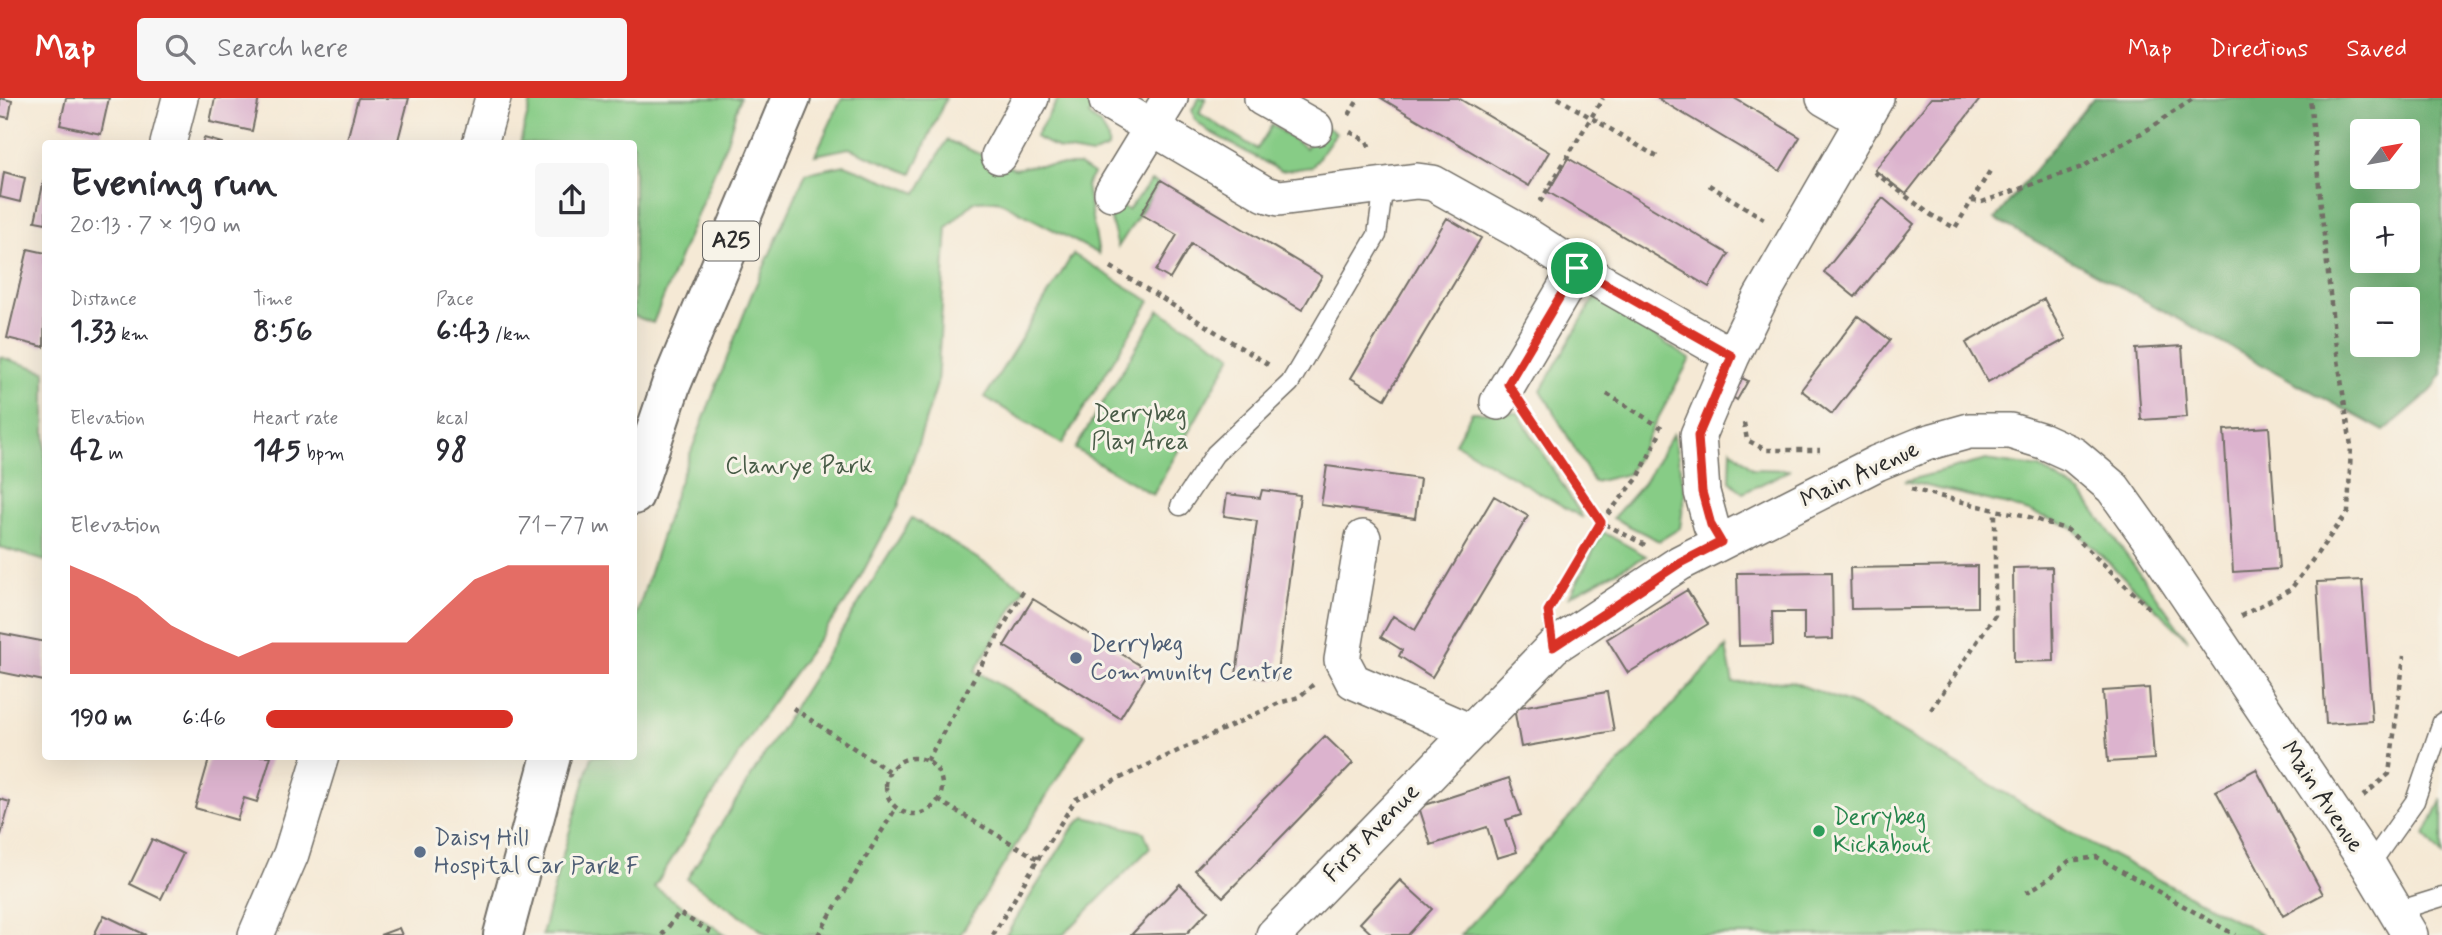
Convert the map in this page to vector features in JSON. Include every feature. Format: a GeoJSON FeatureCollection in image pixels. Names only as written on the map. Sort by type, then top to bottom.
{"type":"FeatureCollection","features":[{"type":"Feature","properties":{"kind":"main road","name":"A25"},"geometry":{"type":"LineString","coordinates":[[637,486],[671,385],[791,98]]}},
{"type":"Feature","properties":{"kind":"main road"},"geometry":{"type":"LineString","coordinates":[[503,935],[550,760]]}},
{"type":"Feature","properties":{"kind":"street"},"geometry":{"type":"LineString","coordinates":[[169,140],[180,98]]}},
{"type":"Feature","properties":{"kind":"street"},"geometry":{"type":"LineString","coordinates":[[481,140],[493,98]]}},
{"type":"Feature","properties":{"kind":"street"},"geometry":{"type":"LineString","coordinates":[[999,156],[1031,98]]}},
{"type":"Feature","properties":{"kind":"street"},"geometry":{"type":"LineString","coordinates":[[1112,193],[1170,98]]}},
{"type":"Feature","properties":{"kind":"street"},"geometry":{"type":"LineString","coordinates":[[1262,98],[1329,128]]}},
{"type":"Feature","properties":{"kind":"street"},"geometry":{"type":"LineString","coordinates":[[1721,542],[1711,525],[1702,492],[1698,436],[1760,297],[1870,109],[1824,98]]}},
{"type":"Feature","properties":{"kind":"street"},"geometry":{"type":"LineString","coordinates":[[1107,101],[1265,194],[1279,198],[1417,181],[1433,183],[1732,356]]}},
{"type":"Feature","properties":{"kind":"street"},"geometry":{"type":"LineString","coordinates":[[1503,393],[1577,268]]}},
{"type":"Feature","properties":{"kind":"street","name":"Main Avenue"},"geometry":{"type":"LineString","coordinates":[[1721,542],[1869,467],[1926,443],[1969,431],[2010,431],[2043,441],[2074,455],[2113,488],[2148,537],[2369,866],[2404,923]]}},
{"type":"Feature","properties":{"kind":"street"},"geometry":{"type":"LineString","coordinates":[[1363,538],[1342,660],[1353,681],[1471,732]]}},
{"type":"Feature","properties":{"kind":"street","name":"First Avenue"},"geometry":{"type":"LineString","coordinates":[[1274,935],[1553,647],[1680,563],[1721,542]]}},
{"type":"Feature","properties":{"kind":"street"},"geometry":{"type":"LineString","coordinates":[[256,935],[291,854],[320,760]]}},
{"type":"Feature","properties":{"kind":"lane"},"geometry":{"type":"LineString","coordinates":[[1180,506],[1215,454],[1290,383],[1377,234],[1384,186]]}},
{"type":"Feature","properties":{"kind":"lane"},"geometry":{"type":"LineString","coordinates":[[2369,866],[2415,801],[2442,722]]}},
{"type":"Feature","properties":{"kind":"lane"},"geometry":{"type":"LineString","coordinates":[[2404,923],[2442,897]]}},
{"type":"Feature","properties":{"kind":"path"},"geometry":{"type":"LineString","coordinates":[[1359,98],[1329,128],[1367,141],[1384,186]]}},
{"type":"Feature","properties":{"kind":"path"},"geometry":{"type":"LineString","coordinates":[[1558,98],[1659,158]]}},
{"type":"Feature","properties":{"kind":"path"},"geometry":{"type":"LineString","coordinates":[[1537,208],[1603,98]]}},
{"type":"Feature","properties":{"kind":"path"},"geometry":{"type":"LineString","coordinates":[[1972,201],[1982,202],[2082,167],[2152,127],[2194,98]]}},
{"type":"Feature","properties":{"kind":"path"},"geometry":{"type":"LineString","coordinates":[[2234,619],[2291,589],[2348,512],[2351,446],[2334,333],[2310,98]]}},
{"type":"Feature","properties":{"kind":"path"},"geometry":{"type":"LineString","coordinates":[[1873,171],[1931,215],[1955,228],[1990,171]]}},
{"type":"Feature","properties":{"kind":"path"},"geometry":{"type":"LineString","coordinates":[[1709,186],[1770,223]]}},
{"type":"Feature","properties":{"kind":"path"},"geometry":{"type":"LineString","coordinates":[[1111,267],[1276,369]]}},
{"type":"Feature","properties":{"kind":"path"},"geometry":{"type":"LineString","coordinates":[[1503,393],[1601,522],[1621,532]]}},
{"type":"Feature","properties":{"kind":"path"},"geometry":{"type":"LineString","coordinates":[[1553,647],[1548,611],[1601,522],[1638,478],[1663,428],[1607,394]]}},
{"type":"Feature","properties":{"kind":"path"},"geometry":{"type":"LineString","coordinates":[[1742,414],[1747,440],[1766,450],[1821,450],[1829,453]]}},
{"type":"Feature","properties":{"kind":"path"},"geometry":{"type":"LineString","coordinates":[[1907,488],[2023,515],[2068,530],[2157,615]]}},
{"type":"Feature","properties":{"kind":"path"},"geometry":{"type":"LineString","coordinates":[[1931,710],[1996,615],[1994,510]]}},
{"type":"Feature","properties":{"kind":"path"},"geometry":{"type":"LineString","coordinates":[[927,761],[1025,588]]}},
{"type":"Feature","properties":{"kind":"path"},"geometry":{"type":"LineString","coordinates":[[2355,802],[2389,774],[2404,656]]}},
{"type":"Feature","properties":{"kind":"path"},"geometry":{"type":"LineString","coordinates":[[993,935],[1076,799],[1279,703],[1299,697],[1342,660]]}},
{"type":"Feature","properties":{"kind":"path"},"geometry":{"type":"LineString","coordinates":[[793,708],[890,772]]}},
{"type":"Feature","properties":{"kind":"path"},"geometry":{"type":"LineString","coordinates":[[910,758],[927,761],[935,767],[943,784],[938,800],[923,813],[905,813],[896,808],[887,793],[886,784],[890,772],[901,761],[910,758]]}},
{"type":"Feature","properties":{"kind":"path"},"geometry":{"type":"LineString","coordinates":[[938,800],[1038,859]]}},
{"type":"Feature","properties":{"kind":"path"},"geometry":{"type":"LineString","coordinates":[[818,935],[896,808]]}},
{"type":"Feature","properties":{"kind":"path"},"geometry":{"type":"LineString","coordinates":[[2026,893],[2050,878],[2069,861],[2097,858],[2235,935]]}},
{"type":"Feature","properties":{"kind":"path"},"geometry":{"type":"LineString","coordinates":[[662,935],[679,914],[715,935]]}},
{"type":"Feature","properties":{"kind":"green space"},"geometry":{"type":"Polygon","coordinates":[[[532,98],[740,98],[727,141],[653,323],[637,317],[637,140],[521,140],[532,98]]]}},
{"type":"Feature","properties":{"kind":"green space"},"geometry":{"type":"Polygon","coordinates":[[[842,98],[946,98],[912,174],[849,148],[815,155],[842,98]]]}},
{"type":"Feature","properties":{"kind":"green space"},"geometry":{"type":"Polygon","coordinates":[[[1059,98],[1100,98],[1089,115],[1106,133],[1108,148],[1092,155],[1059,149],[1035,137],[1059,98]]]}},
{"type":"Feature","properties":{"kind":"green space"},"geometry":{"type":"Polygon","coordinates":[[[1199,98],[1206,98],[1199,113],[1257,149],[1272,125],[1306,148],[1322,124],[1336,133],[1312,167],[1281,171],[1208,131],[1195,120],[1192,110],[1199,98]]]}},
{"type":"Feature","properties":{"kind":"green space"},"geometry":{"type":"Polygon","coordinates":[[[2093,98],[2442,98],[2442,374],[2431,391],[2384,431],[1995,219],[2093,98]]]}},
{"type":"Feature","properties":{"kind":"green space","name":"Clanrye Park"},"geometry":{"type":"Polygon","coordinates":[[[947,140],[1015,169],[1035,165],[1079,165],[1093,174],[1086,186],[1099,254],[997,200],[975,201],[947,227],[937,384],[898,507],[850,596],[770,706],[654,887],[726,935],[542,935],[591,760],[637,760],[637,614],[677,488],[751,296],[806,173],[845,165],[917,193],[947,140]]]}},
{"type":"Feature","properties":{"kind":"green space"},"geometry":{"type":"Polygon","coordinates":[[[1151,181],[1159,184],[1118,247],[1105,197],[1128,210],[1151,181]]]}},
{"type":"Feature","properties":{"kind":"green space"},"geometry":{"type":"Polygon","coordinates":[[[1073,254],[1150,301],[1062,444],[985,397],[1073,254]]]}},
{"type":"Feature","properties":{"kind":"green space"},"geometry":{"type":"Polygon","coordinates":[[[1595,297],[1690,359],[1628,474],[1594,482],[1541,390],[1595,297]]]}},
{"type":"Feature","properties":{"kind":"green space","name":"Derrybeg Play Area"},"geometry":{"type":"Polygon","coordinates":[[[1159,310],[1232,355],[1153,495],[1075,449],[1159,310]]]}},
{"type":"Feature","properties":{"kind":"green space"},"geometry":{"type":"Polygon","coordinates":[[[0,357],[42,370],[42,560],[0,547],[0,357]]]}},
{"type":"Feature","properties":{"kind":"green space"},"geometry":{"type":"Polygon","coordinates":[[[1472,412],[1518,413],[1583,518],[1455,443],[1472,412]]]}},
{"type":"Feature","properties":{"kind":"green space"},"geometry":{"type":"Polygon","coordinates":[[[1673,434],[1685,493],[1680,528],[1659,541],[1613,518],[1643,484],[1673,434]]]}},
{"type":"Feature","properties":{"kind":"green space"},"geometry":{"type":"Polygon","coordinates":[[[1731,449],[1753,469],[1790,470],[1743,493],[1730,481],[1731,449]]]}},
{"type":"Feature","properties":{"kind":"green space"},"geometry":{"type":"Polygon","coordinates":[[[1986,460],[2040,468],[2082,494],[2188,640],[2071,526],[2008,505],[1905,481],[1986,460]]]}},
{"type":"Feature","properties":{"kind":"green space"},"geometry":{"type":"Polygon","coordinates":[[[912,518],[1025,588],[975,671],[1085,734],[960,935],[768,935],[687,879],[912,518]]]}},
{"type":"Feature","properties":{"kind":"green space"},"geometry":{"type":"Polygon","coordinates":[[[1603,532],[1646,556],[1570,596],[1603,532]]]}},
{"type":"Feature","properties":{"kind":"green space"},"geometry":{"type":"Polygon","coordinates":[[[1726,647],[1733,683],[1790,681],[1861,708],[2098,848],[2264,935],[1461,935],[1726,647]]]}},
{"type":"Feature","properties":{"kind":"green space"},"geometry":{"type":"Polygon","coordinates":[[[2442,799],[2442,856],[2425,835],[2442,799]]]}},
{"type":"Feature","properties":{"kind":"green space"},"geometry":{"type":"Polygon","coordinates":[[[1085,817],[1144,832],[1150,848],[1063,935],[1006,935],[1074,826],[1085,817]]]}},
{"type":"Feature","properties":{"kind":"building"},"geometry":{"type":"Polygon","coordinates":[[[0,98],[12,101],[9,118],[0,116],[0,98]]]}},
{"type":"Feature","properties":{"kind":"building"},"geometry":{"type":"Polygon","coordinates":[[[66,98],[109,98],[101,134],[60,125],[66,98]]]}},
{"type":"Feature","properties":{"kind":"building"},"geometry":{"type":"Polygon","coordinates":[[[215,98],[259,98],[252,131],[210,122],[215,98]]]}},
{"type":"Feature","properties":{"kind":"building"},"geometry":{"type":"Polygon","coordinates":[[[358,98],[409,98],[398,140],[347,140],[358,98]]]}},
{"type":"Feature","properties":{"kind":"building"},"geometry":{"type":"Polygon","coordinates":[[[1381,98],[1458,98],[1549,152],[1529,186],[1381,98]]]}},
{"type":"Feature","properties":{"kind":"building"},"geometry":{"type":"Polygon","coordinates":[[[1657,98],[1734,98],[1800,137],[1780,171],[1657,98]]]}},
{"type":"Feature","properties":{"kind":"building"},"geometry":{"type":"Polygon","coordinates":[[[1931,98],[1981,98],[1906,194],[1875,170],[1931,98]]]}},
{"type":"Feature","properties":{"kind":"building"},"geometry":{"type":"Polygon","coordinates":[[[1568,158],[1729,254],[1709,287],[1548,192],[1568,158]]]}},
{"type":"Feature","properties":{"kind":"building"},"geometry":{"type":"Polygon","coordinates":[[[4,172],[25,178],[20,202],[0,197],[4,172]]]}},
{"type":"Feature","properties":{"kind":"building"},"geometry":{"type":"Polygon","coordinates":[[[1161,180],[1322,276],[1302,310],[1191,244],[1170,279],[1156,271],[1177,235],[1141,214],[1161,180]]]}},
{"type":"Feature","properties":{"kind":"building"},"geometry":{"type":"Polygon","coordinates":[[[42,189],[42,222],[35,221],[42,189]]]}},
{"type":"Feature","properties":{"kind":"building"},"geometry":{"type":"Polygon","coordinates":[[[1883,198],[1914,224],[1855,297],[1824,272],[1883,198]]]}},
{"type":"Feature","properties":{"kind":"building"},"geometry":{"type":"Polygon","coordinates":[[[1447,218],[1481,238],[1385,399],[1351,378],[1447,218]]]}},
{"type":"Feature","properties":{"kind":"building"},"geometry":{"type":"Polygon","coordinates":[[[28,249],[42,252],[42,347],[7,338],[28,249]]]}},
{"type":"Feature","properties":{"kind":"building"},"geometry":{"type":"Polygon","coordinates":[[[2044,299],[2066,339],[1988,382],[1966,343],[2044,299]]]}},
{"type":"Feature","properties":{"kind":"building"},"geometry":{"type":"Polygon","coordinates":[[[1858,316],[1890,340],[1832,414],[1801,390],[1858,316]]]}},
{"type":"Feature","properties":{"kind":"building"},"geometry":{"type":"Polygon","coordinates":[[[2182,346],[2187,417],[2141,420],[2136,349],[2182,346]]]}},
{"type":"Feature","properties":{"kind":"building"},"geometry":{"type":"Polygon","coordinates":[[[1740,377],[1748,381],[1737,400],[1730,395],[1740,377]]]}},
{"type":"Feature","properties":{"kind":"building"},"geometry":{"type":"Polygon","coordinates":[[[2269,427],[2279,569],[2233,572],[2224,430],[2269,427]]]}},
{"type":"Feature","properties":{"kind":"building"},"geometry":{"type":"Polygon","coordinates":[[[1327,466],[1420,479],[1415,518],[1321,505],[1327,466]]]}},
{"type":"Feature","properties":{"kind":"building"},"geometry":{"type":"Polygon","coordinates":[[[1262,490],[1300,495],[1276,680],[1236,675],[1257,521],[1224,516],[1227,494],[1260,498],[1262,490]]]}},
{"type":"Feature","properties":{"kind":"building"},"geometry":{"type":"Polygon","coordinates":[[[1494,496],[1528,516],[1432,677],[1399,656],[1402,650],[1381,637],[1393,616],[1415,630],[1494,496]]]}},
{"type":"Feature","properties":{"kind":"building"},"geometry":{"type":"Polygon","coordinates":[[[1977,566],[1977,607],[1851,609],[1850,568],[1977,566]]]}},
{"type":"Feature","properties":{"kind":"building"},"geometry":{"type":"Polygon","coordinates":[[[2052,567],[2054,661],[2014,662],[2013,568],[2052,567]]]}},
{"type":"Feature","properties":{"kind":"building"},"geometry":{"type":"Polygon","coordinates":[[[1832,572],[1833,639],[1804,640],[1804,612],[1772,612],[1773,645],[1739,646],[1737,573],[1832,572]]]}},
{"type":"Feature","properties":{"kind":"building"},"geometry":{"type":"Polygon","coordinates":[[[2362,580],[2372,721],[2326,724],[2317,582],[2362,580]]]}},
{"type":"Feature","properties":{"kind":"building"},"geometry":{"type":"Polygon","coordinates":[[[1687,590],[1708,624],[1628,673],[1607,639],[1687,590]]]}},
{"type":"Feature","properties":{"kind":"building","name":"Derrybeg Community Centre"},"geometry":{"type":"Polygon","coordinates":[[[1033,599],[1149,671],[1120,718],[1004,646],[1033,599]]]}},
{"type":"Feature","properties":{"kind":"building"},"geometry":{"type":"Polygon","coordinates":[[[0,633],[42,641],[42,681],[0,672],[0,633]]]}},
{"type":"Feature","properties":{"kind":"building"},"geometry":{"type":"Polygon","coordinates":[[[2149,688],[2154,759],[2108,762],[2103,691],[2149,688]]]}},
{"type":"Feature","properties":{"kind":"building"},"geometry":{"type":"Polygon","coordinates":[[[1607,692],[1614,731],[1521,747],[1514,708],[1607,692]]]}},
{"type":"Feature","properties":{"kind":"building"},"geometry":{"type":"Polygon","coordinates":[[[1325,736],[1353,763],[1223,897],[1195,870],[1325,736]]]}},
{"type":"Feature","properties":{"kind":"building"},"geometry":{"type":"Polygon","coordinates":[[[209,760],[270,760],[257,802],[244,798],[237,820],[195,808],[209,760]]]}},
{"type":"Feature","properties":{"kind":"building"},"geometry":{"type":"Polygon","coordinates":[[[2256,769],[2323,894],[2283,916],[2216,791],[2256,769]]]}},
{"type":"Feature","properties":{"kind":"building"},"geometry":{"type":"Polygon","coordinates":[[[1509,778],[1521,815],[1506,820],[1517,852],[1497,858],[1487,827],[1431,845],[1419,807],[1509,778]]]}},
{"type":"Feature","properties":{"kind":"building"},"geometry":{"type":"Polygon","coordinates":[[[0,799],[10,802],[1,835],[0,835],[0,799]]]}},
{"type":"Feature","properties":{"kind":"building"},"geometry":{"type":"Polygon","coordinates":[[[152,839],[183,854],[161,899],[130,884],[152,839]]]}},
{"type":"Feature","properties":{"kind":"building"},"geometry":{"type":"Polygon","coordinates":[[[1400,880],[1432,909],[1408,935],[1373,935],[1360,923],[1400,880]]]}},
{"type":"Feature","properties":{"kind":"building"},"geometry":{"type":"Polygon","coordinates":[[[1180,884],[1208,911],[1187,933],[1131,935],[1180,884]]]}},
{"type":"Feature","properties":{"kind":"building"},"geometry":{"type":"Polygon","coordinates":[[[104,915],[146,935],[94,935],[104,915]]]}},
{"type":"Feature","properties":{"kind":"building"},"geometry":{"type":"Polygon","coordinates":[[[399,928],[402,935],[380,935],[399,928]]]}},
{"type":"Feature","properties":{"kind":"place","name":"Derrybeg Community Centre"},"geometry":{"type":"Point","coordinates":[1076,658]}},
{"type":"Feature","properties":{"kind":"place","name":"Derrybeg Kickabout"},"geometry":{"type":"Point","coordinates":[1819,831]}},
{"type":"Feature","properties":{"kind":"place","name":"Daisy Hill Hospital Car Park F"},"geometry":{"type":"Point","coordinates":[420,852]}},
{"type":"Feature","properties":{"kind":"route"},"geometry":{"type":"LineString","coordinates":[[1577,268],[1732,356],[1698,436],[1702,492],[1711,525],[1721,542],[1680,563],[1553,647],[1548,611],[1601,522],[1508,384],[1577,268]]}}]}
